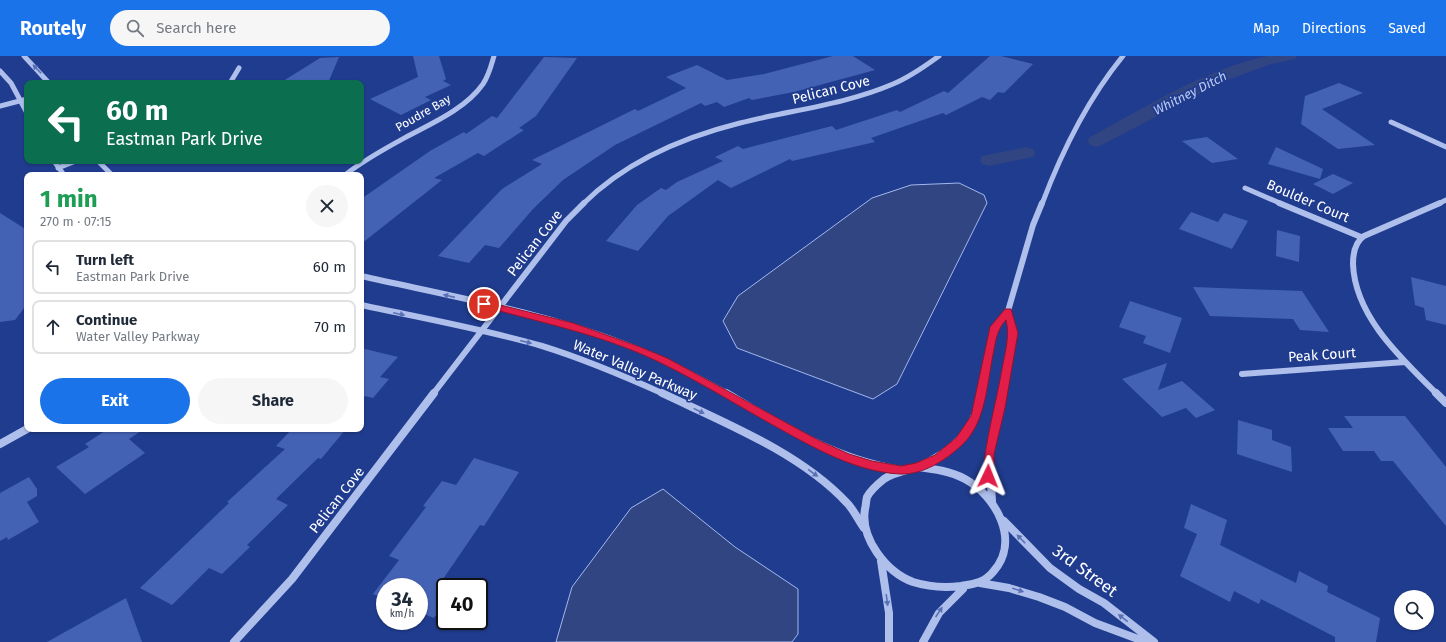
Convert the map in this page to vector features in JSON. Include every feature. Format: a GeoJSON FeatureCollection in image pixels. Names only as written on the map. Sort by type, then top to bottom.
{"type":"FeatureCollection","features":[{"type":"Feature","properties":{"kind":"street"},"geometry":{"type":"LineString","coordinates":[[24,56],[47,80]]}},
{"type":"Feature","properties":{"kind":"street","name":"Poudre Bay"},"geometry":{"type":"LineString","coordinates":[[364,162],[445,116],[465,102],[485,82],[490,74],[494,56]]}},
{"type":"Feature","properties":{"kind":"street","name":"Pelican Cove"},"geometry":{"type":"LineString","coordinates":[[234,642],[292,579],[566,221],[592,195],[651,156],[689,139],[730,126],[866,94],[907,78],[939,56]]}},
{"type":"Feature","properties":{"kind":"street"},"geometry":{"type":"LineString","coordinates":[[918,467],[939,458],[960,441],[976,416],[981,396],[985,368],[995,327],[1008,311],[1033,225],[1054,172],[1089,102],[1104,79],[1123,56]]}},
{"type":"Feature","properties":{"kind":"street"},"geometry":{"type":"LineString","coordinates":[[232,80],[239,68]]}},
{"type":"Feature","properties":{"kind":"street"},"geometry":{"type":"LineString","coordinates":[[0,71],[11,83],[24,108]]}},
{"type":"Feature","properties":{"kind":"street"},"geometry":{"type":"LineString","coordinates":[[0,106],[24,100]]}},
{"type":"Feature","properties":{"kind":"street"},"geometry":{"type":"LineString","coordinates":[[1391,122],[1446,147]]}},
{"type":"Feature","properties":{"kind":"street"},"geometry":{"type":"LineString","coordinates":[[56,164],[61,172]]}},
{"type":"Feature","properties":{"kind":"street"},"geometry":{"type":"LineString","coordinates":[[58,168],[68,164]]}},
{"type":"Feature","properties":{"kind":"street"},"geometry":{"type":"LineString","coordinates":[[101,164],[109,172]]}},
{"type":"Feature","properties":{"kind":"street","name":"Poudre Bay"},"geometry":{"type":"LineString","coordinates":[[349,172],[361,164]]}},
{"type":"Feature","properties":{"kind":"street","name":"Boulder Court"},"geometry":{"type":"LineString","coordinates":[[1245,188],[1362,237]]}},
{"type":"Feature","properties":{"kind":"street"},"geometry":{"type":"LineString","coordinates":[[1446,200],[1382,226],[1362,237],[1355,248],[1352,265],[1354,285],[1371,320],[1405,362],[1446,403]]}},
{"type":"Feature","properties":{"kind":"street","name":"Water Valley Parkway"},"geometry":{"type":"LineString","coordinates":[[364,277],[570,325],[656,357],[814,442],[846,457],[872,465],[901,470]]}},
{"type":"Feature","properties":{"kind":"street","name":"Water Valley Parkway"},"geometry":{"type":"LineString","coordinates":[[364,307],[482,331],[544,347],[635,381],[760,441],[797,461],[826,482],[848,504],[864,528]]}},
{"type":"Feature","properties":{"kind":"street"},"geometry":{"type":"LineString","coordinates":[[992,501],[988,476],[989,454],[1000,408],[1013,333],[1008,311]]}},
{"type":"Feature","properties":{"kind":"street","name":"Peak Court"},"geometry":{"type":"LineString","coordinates":[[1242,374],[1405,362]]}},
{"type":"Feature","properties":{"kind":"street"},"geometry":{"type":"LineString","coordinates":[[0,444],[24,431]]}},
{"type":"Feature","properties":{"kind":"street"},"geometry":{"type":"LineString","coordinates":[[918,467],[936,468],[957,475],[976,486],[992,501],[1003,520],[1007,538],[1004,556],[995,571],[980,583],[963,588],[944,590],[921,586],[899,576],[881,561],[870,545],[864,528],[863,511],[867,497],[875,486],[886,477],[901,470],[918,467]]}},
{"type":"Feature","properties":{"kind":"street","name":"3rd Street"},"geometry":{"type":"LineString","coordinates":[[1003,520],[1050,568],[1079,589],[1104,603],[1154,642]]}},
{"type":"Feature","properties":{"kind":"street"},"geometry":{"type":"LineString","coordinates":[[881,561],[889,614],[889,642]]}},
{"type":"Feature","properties":{"kind":"street"},"geometry":{"type":"LineString","coordinates":[[980,583],[1009,588],[1039,597],[1066,607],[1095,623],[1146,642]]}},
{"type":"Feature","properties":{"kind":"street"},"geometry":{"type":"LineString","coordinates":[[923,642],[928,629],[944,604],[963,588]]}},
{"type":"Feature","properties":{"kind":"water"},"geometry":{"type":"Polygon","coordinates":[[[959,183],[984,195],[987,203],[897,384],[873,399],[737,348],[723,321],[738,296],[872,198],[911,185],[959,183]]]}},
{"type":"Feature","properties":{"kind":"water"},"geometry":{"type":"Polygon","coordinates":[[[663,489],[735,547],[798,589],[798,634],[792,642],[556,642],[572,587],[631,508],[663,489]]]}},
{"type":"Feature","properties":{"kind":"building"},"geometry":{"type":"Polygon","coordinates":[[[413,56],[439,56],[446,79],[443,81],[451,85],[425,97],[431,100],[401,115],[370,99],[418,77],[413,56]]]}},
{"type":"Feature","properties":{"kind":"building"},"geometry":{"type":"Polygon","coordinates":[[[833,56],[853,56],[875,70],[794,92],[752,100],[749,98],[724,107],[717,102],[705,106],[701,103],[615,145],[563,180],[533,209],[499,248],[485,245],[469,263],[438,256],[502,189],[542,164],[532,160],[635,109],[638,111],[686,88],[666,77],[697,65],[727,80],[764,74],[833,56]]]}},
{"type":"Feature","properties":{"kind":"building"},"geometry":{"type":"Polygon","coordinates":[[[990,56],[1001,56],[1033,64],[1004,93],[998,92],[990,100],[982,97],[946,115],[943,113],[871,138],[875,142],[792,161],[790,159],[731,188],[718,180],[668,216],[638,251],[606,241],[637,205],[661,188],[666,190],[677,182],[723,161],[715,157],[738,146],[743,149],[832,126],[836,130],[897,110],[900,112],[944,91],[948,93],[990,56]]]}},
{"type":"Feature","properties":{"kind":"building"},"geometry":{"type":"Polygon","coordinates":[[[339,57],[329,80],[285,80],[320,58],[339,57]]]}},
{"type":"Feature","properties":{"kind":"building"},"geometry":{"type":"Polygon","coordinates":[[[544,57],[577,58],[536,116],[519,128],[524,130],[484,156],[478,153],[434,178],[442,180],[364,242],[364,197],[430,151],[464,132],[466,134],[492,116],[497,118],[544,57]]]}},
{"type":"Feature","properties":{"kind":"building"},"geometry":{"type":"Polygon","coordinates":[[[1339,83],[1363,93],[1322,109],[1375,145],[1338,149],[1301,124],[1305,96],[1339,83]]]}},
{"type":"Feature","properties":{"kind":"building"},"geometry":{"type":"Polygon","coordinates":[[[1207,137],[1238,159],[1212,163],[1182,141],[1207,137]]]}},
{"type":"Feature","properties":{"kind":"building"},"geometry":{"type":"Polygon","coordinates":[[[1276,147],[1323,169],[1320,179],[1268,164],[1276,147]]]}},
{"type":"Feature","properties":{"kind":"building"},"geometry":{"type":"Polygon","coordinates":[[[1333,174],[1353,183],[1333,194],[1313,184],[1333,174]]]}},
{"type":"Feature","properties":{"kind":"building"},"geometry":{"type":"Polygon","coordinates":[[[1191,212],[1218,222],[1224,213],[1248,221],[1232,249],[1179,229],[1191,212]]]}},
{"type":"Feature","properties":{"kind":"building"},"geometry":{"type":"Polygon","coordinates":[[[0,213],[24,228],[24,308],[15,320],[0,322],[0,213]]]}},
{"type":"Feature","properties":{"kind":"building"},"geometry":{"type":"Polygon","coordinates":[[[1277,230],[1300,236],[1299,262],[1276,256],[1277,230]]]}},
{"type":"Feature","properties":{"kind":"building"},"geometry":{"type":"Polygon","coordinates":[[[1411,277],[1446,286],[1446,325],[1426,320],[1424,308],[1415,305],[1411,277]]]}},
{"type":"Feature","properties":{"kind":"building"},"geometry":{"type":"Polygon","coordinates":[[[1193,287],[1302,291],[1329,332],[1300,330],[1293,319],[1210,316],[1193,287]]]}},
{"type":"Feature","properties":{"kind":"building"},"geometry":{"type":"Polygon","coordinates":[[[1130,301],[1182,318],[1170,353],[1143,343],[1146,336],[1119,327],[1130,301]]]}},
{"type":"Feature","properties":{"kind":"building"},"geometry":{"type":"Polygon","coordinates":[[[364,349],[398,357],[380,377],[389,379],[373,398],[364,397],[364,349]]]}},
{"type":"Feature","properties":{"kind":"building"},"geometry":{"type":"Polygon","coordinates":[[[1167,363],[1158,390],[1182,381],[1215,410],[1196,418],[1186,408],[1162,417],[1122,379],[1167,363]]]}},
{"type":"Feature","properties":{"kind":"building"},"geometry":{"type":"Polygon","coordinates":[[[1344,416],[1405,416],[1446,467],[1446,526],[1393,461],[1381,461],[1374,451],[1343,451],[1328,428],[1353,428],[1344,416]]]}},
{"type":"Feature","properties":{"kind":"building"},"geometry":{"type":"Polygon","coordinates":[[[1238,420],[1272,430],[1272,440],[1291,447],[1292,472],[1237,454],[1238,420]]]}},
{"type":"Feature","properties":{"kind":"building"},"geometry":{"type":"Polygon","coordinates":[[[103,432],[140,432],[129,439],[145,453],[85,494],[56,467],[89,447],[85,444],[103,432]]]}},
{"type":"Feature","properties":{"kind":"building"},"geometry":{"type":"Polygon","coordinates":[[[289,432],[344,432],[321,459],[318,458],[276,499],[288,505],[247,545],[250,547],[222,574],[209,568],[172,605],[140,588],[229,503],[227,502],[285,449],[276,446],[289,432]]]}},
{"type":"Feature","properties":{"kind":"building"},"geometry":{"type":"Polygon","coordinates":[[[474,458],[519,472],[484,526],[480,525],[444,578],[436,578],[436,615],[434,618],[428,616],[428,578],[385,578],[399,560],[389,556],[426,507],[423,506],[442,481],[456,485],[474,458]]]}},
{"type":"Feature","properties":{"kind":"building"},"geometry":{"type":"Polygon","coordinates":[[[29,477],[37,489],[37,496],[27,502],[39,522],[8,540],[7,537],[0,541],[0,493],[29,477]]]}},
{"type":"Feature","properties":{"kind":"building"},"geometry":{"type":"Polygon","coordinates":[[[1191,504],[1227,520],[1220,545],[1296,583],[1299,571],[1328,586],[1327,592],[1380,618],[1376,642],[1335,642],[1335,637],[1261,599],[1259,604],[1234,591],[1230,602],[1180,576],[1197,534],[1184,528],[1191,504]]]}},
{"type":"Feature","properties":{"kind":"building"},"geometry":{"type":"Polygon","coordinates":[[[126,598],[142,642],[47,642],[126,598]]]}},
{"type":"Feature","properties":{"kind":"waterway","name":"Whitney Ditch"},"geometry":{"type":"LineString","coordinates":[[1096,141],[1214,79],[1264,61],[1289,56]]}},
{"type":"Feature","properties":{"kind":"waterway","name":"Whitney Ditch"},"geometry":{"type":"LineString","coordinates":[[989,160],[1026,153]]}},
{"type":"Feature","properties":{"kind":"route"},"geometry":{"type":"LineString","coordinates":[[484,304],[570,325],[664,360],[814,442],[846,457],[872,465],[901,470],[918,467],[939,458],[960,441],[976,416],[981,396],[985,368],[995,327],[1008,311],[1013,333],[1000,408],[989,454],[988,476]]}}]}
